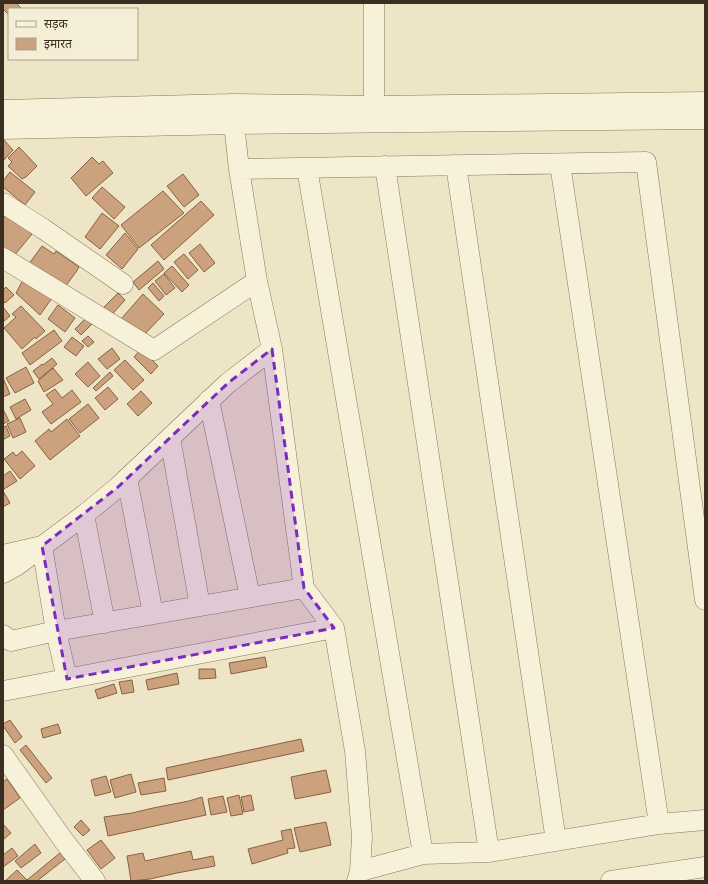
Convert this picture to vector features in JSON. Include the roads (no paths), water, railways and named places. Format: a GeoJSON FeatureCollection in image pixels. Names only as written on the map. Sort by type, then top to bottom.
{"type":"FeatureCollection","features":[{"type":"Feature","properties":{"kind":"street"},"geometry":{"type":"LineString","coordinates":[[374,3],[374,106]]}},
{"type":"Feature","properties":{"kind":"street"},"geometry":{"type":"LineString","coordinates":[[3,110],[231,104],[374,106],[705,102]]}},
{"type":"Feature","properties":{"kind":"street"},"geometry":{"type":"LineString","coordinates":[[231,104],[239,169],[258,282],[272,349],[304,588],[334,628],[355,751],[362,837],[358,876],[423,854],[489,852],[660,824],[705,820]]}},
{"type":"Feature","properties":{"kind":"street"},"geometry":{"type":"LineString","coordinates":[[3,129],[234,124],[705,119]]}},
{"type":"Feature","properties":{"kind":"street"},"geometry":{"type":"LineString","coordinates":[[239,169],[646,162],[705,600]]}},
{"type":"Feature","properties":{"kind":"street"},"geometry":{"type":"LineString","coordinates":[[560,164],[660,824]]}},
{"type":"Feature","properties":{"kind":"street"},"geometry":{"type":"LineString","coordinates":[[456,165],[556,841]]}},
{"type":"Feature","properties":{"kind":"street"},"geometry":{"type":"LineString","coordinates":[[385,166],[489,852]]}},
{"type":"Feature","properties":{"kind":"street"},"geometry":{"type":"LineString","coordinates":[[307,168],[423,854]]}},
{"type":"Feature","properties":{"kind":"street"},"geometry":{"type":"LineString","coordinates":[[3,203],[53,235],[123,284]]}},
{"type":"Feature","properties":{"kind":"street"},"geometry":{"type":"LineString","coordinates":[[3,258],[154,350],[258,282]]}},
{"type":"Feature","properties":{"kind":"street"},"geometry":{"type":"LineString","coordinates":[[3,572],[16,566],[84,515],[127,478],[228,383],[272,349]]}},
{"type":"Feature","properties":{"kind":"street"},"geometry":{"type":"LineString","coordinates":[[209,400],[250,598]]}},
{"type":"Feature","properties":{"kind":"street"},"geometry":{"type":"LineString","coordinates":[[170,438],[200,606]]}},
{"type":"Feature","properties":{"kind":"street"},"geometry":{"type":"LineString","coordinates":[[127,478],[152,614]]}},
{"type":"Feature","properties":{"kind":"street"},"geometry":{"type":"LineString","coordinates":[[84,515],[104,623]]}},
{"type":"Feature","properties":{"kind":"street"},"geometry":{"type":"LineString","coordinates":[[3,555],[42,546]]}},
{"type":"Feature","properties":{"kind":"street"},"geometry":{"type":"LineString","coordinates":[[42,546],[56,631],[67,679]]}},
{"type":"Feature","properties":{"kind":"street"},"geometry":{"type":"LineString","coordinates":[[3,635],[11,641],[56,631],[304,588]]}},
{"type":"Feature","properties":{"kind":"street"},"geometry":{"type":"LineString","coordinates":[[3,691],[334,628]]}},
{"type":"Feature","properties":{"kind":"street"},"geometry":{"type":"LineString","coordinates":[[3,756],[64,841],[95,881]]}},
{"type":"Feature","properties":{"kind":"street"},"geometry":{"type":"LineString","coordinates":[[610,881],[705,866]]}}]}
